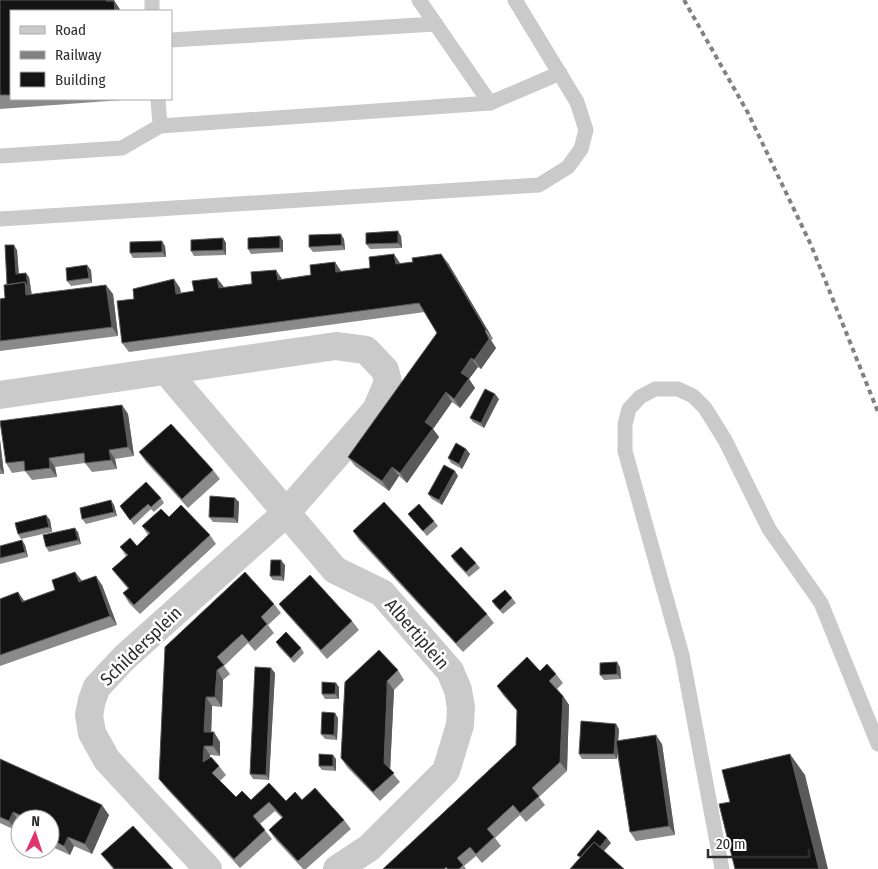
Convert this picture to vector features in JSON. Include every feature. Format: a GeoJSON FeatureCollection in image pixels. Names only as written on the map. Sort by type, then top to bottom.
{"type":"FeatureCollection","features":[{"type":"Feature","properties":{"kind":"street","name":"Schildersplein"},"geometry":{"type":"LineString","coordinates":[[0,396],[336,346],[366,350],[377,359],[385,370],[388,382],[376,410],[286,513],[124,658],[97,687],[92,700],[89,716],[92,733],[107,760],[208,869]]}},
{"type":"Feature","properties":{"kind":"street","name":"Albertiplein"},"geometry":{"type":"LineString","coordinates":[[167,372],[335,570],[382,593],[450,671],[458,690],[461,708],[457,739],[446,771],[369,848],[337,869]]}},
{"type":"Feature","properties":{"kind":"lane"},"geometry":{"type":"LineString","coordinates":[[419,0],[490,103]]}},
{"type":"Feature","properties":{"kind":"lane"},"geometry":{"type":"LineString","coordinates":[[0,219],[539,185],[568,167],[581,149],[586,130],[577,102],[515,0]]}},
{"type":"Feature","properties":{"kind":"lane"},"geometry":{"type":"LineString","coordinates":[[172,40],[436,24]]}},
{"type":"Feature","properties":{"kind":"lane"},"geometry":{"type":"LineString","coordinates":[[0,156],[122,148],[160,126],[490,103],[560,73]]}},
{"type":"Feature","properties":{"kind":"lane"},"geometry":{"type":"LineString","coordinates":[[158,100],[160,126]]}},
{"type":"Feature","properties":{"kind":"lane"},"geometry":{"type":"LineString","coordinates":[[722,869],[682,655],[625,451],[625,424],[629,409],[640,397],[655,389],[678,389],[693,396],[705,408],[725,440],[769,529],[821,603],[878,744]]}},
{"type":"Feature","properties":{"kind":"building"},"geometry":{"type":"Polygon","coordinates":[[[0,0],[114,1],[115,10],[10,10],[10,95],[0,95],[0,0]]]}},
{"type":"Feature","properties":{"kind":"building"},"geometry":{"type":"Polygon","coordinates":[[[398,231],[398,243],[366,244],[366,233],[398,231]]]}},
{"type":"Feature","properties":{"kind":"building"},"geometry":{"type":"Polygon","coordinates":[[[341,234],[342,245],[309,247],[309,235],[341,234]]]}},
{"type":"Feature","properties":{"kind":"building"},"geometry":{"type":"Polygon","coordinates":[[[280,236],[280,248],[248,249],[248,238],[280,236]]]}},
{"type":"Feature","properties":{"kind":"building"},"geometry":{"type":"Polygon","coordinates":[[[223,238],[223,250],[191,251],[191,240],[223,238]]]}},
{"type":"Feature","properties":{"kind":"building"},"geometry":{"type":"Polygon","coordinates":[[[162,241],[162,252],[130,253],[130,242],[162,241]]]}},
{"type":"Feature","properties":{"kind":"building"},"geometry":{"type":"Polygon","coordinates":[[[5,245],[14,245],[16,274],[26,273],[28,286],[25,282],[7,285],[5,245]]]}},
{"type":"Feature","properties":{"kind":"building"},"geometry":{"type":"Polygon","coordinates":[[[394,254],[396,264],[413,262],[412,258],[441,254],[486,330],[489,339],[474,360],[471,358],[461,373],[469,378],[454,399],[446,392],[425,422],[433,428],[400,473],[392,467],[382,481],[348,457],[437,333],[419,303],[122,343],[117,301],[134,299],[133,289],[174,279],[176,294],[194,291],[192,281],[217,278],[219,288],[252,284],[251,272],[276,270],[278,280],[311,275],[310,265],[335,262],[336,272],[370,268],[369,257],[394,254]]]}},
{"type":"Feature","properties":{"kind":"building"},"geometry":{"type":"Polygon","coordinates":[[[87,265],[89,278],[67,281],[66,268],[87,265]]]}},
{"type":"Feature","properties":{"kind":"building"},"geometry":{"type":"Polygon","coordinates":[[[25,282],[26,295],[106,285],[112,327],[0,341],[0,299],[5,298],[4,285],[25,282]]]}},
{"type":"Feature","properties":{"kind":"building"},"geometry":{"type":"Polygon","coordinates":[[[485,389],[495,394],[481,423],[470,418],[485,389]]]}},
{"type":"Feature","properties":{"kind":"building"},"geometry":{"type":"Polygon","coordinates":[[[122,405],[128,447],[109,450],[111,460],[85,463],[84,453],[49,458],[50,468],[25,471],[24,461],[6,463],[0,421],[122,405]]]}},
{"type":"Feature","properties":{"kind":"building"},"geometry":{"type":"Polygon","coordinates":[[[171,424],[213,470],[182,499],[139,452],[171,424]]]}},
{"type":"Feature","properties":{"kind":"building"},"geometry":{"type":"Polygon","coordinates":[[[456,443],[466,449],[459,464],[448,458],[456,443]]]}},
{"type":"Feature","properties":{"kind":"building"},"geometry":{"type":"Polygon","coordinates":[[[444,465],[455,471],[439,500],[428,494],[444,465]]]}},
{"type":"Feature","properties":{"kind":"building"},"geometry":{"type":"Polygon","coordinates":[[[146,482],[161,498],[151,507],[148,504],[130,520],[120,506],[146,482]]]}},
{"type":"Feature","properties":{"kind":"building"},"geometry":{"type":"Polygon","coordinates":[[[210,496],[235,498],[234,518],[209,517],[210,496]]]}},
{"type":"Feature","properties":{"kind":"building"},"geometry":{"type":"Polygon","coordinates":[[[111,500],[114,512],[82,519],[80,508],[111,500]]]}},
{"type":"Feature","properties":{"kind":"building"},"geometry":{"type":"Polygon","coordinates":[[[384,502],[487,614],[456,643],[353,531],[384,502]]]}},
{"type":"Feature","properties":{"kind":"building"},"geometry":{"type":"Polygon","coordinates":[[[419,504],[434,521],[423,531],[408,514],[419,504]]]}},
{"type":"Feature","properties":{"kind":"building"},"geometry":{"type":"Polygon","coordinates":[[[181,505],[210,535],[134,605],[123,593],[129,588],[112,569],[128,555],[120,547],[130,538],[137,546],[150,533],[142,526],[161,509],[169,517],[181,505]]]}},
{"type":"Feature","properties":{"kind":"building"},"geometry":{"type":"Polygon","coordinates":[[[46,515],[49,527],[18,534],[15,523],[46,515]]]}},
{"type":"Feature","properties":{"kind":"building"},"geometry":{"type":"Polygon","coordinates":[[[75,528],[78,540],[46,547],[43,535],[75,528]]]}},
{"type":"Feature","properties":{"kind":"building"},"geometry":{"type":"Polygon","coordinates":[[[22,540],[25,552],[0,558],[0,546],[22,540]]]}},
{"type":"Feature","properties":{"kind":"building"},"geometry":{"type":"Polygon","coordinates":[[[461,547],[476,563],[466,572],[451,556],[461,547]]]}},
{"type":"Feature","properties":{"kind":"building"},"geometry":{"type":"Polygon","coordinates":[[[271,560],[281,560],[281,576],[270,576],[271,560]]]}},
{"type":"Feature","properties":{"kind":"building"},"geometry":{"type":"Polygon","coordinates":[[[75,572],[79,582],[96,576],[110,616],[0,655],[0,599],[18,592],[22,602],[55,590],[52,580],[75,572]]]}},
{"type":"Feature","properties":{"kind":"building"},"geometry":{"type":"Polygon","coordinates":[[[245,572],[274,604],[261,617],[267,624],[249,642],[242,634],[217,657],[224,665],[217,670],[215,697],[206,697],[204,732],[214,732],[213,746],[204,746],[203,762],[211,757],[219,766],[212,773],[236,797],[242,791],[251,800],[269,783],[286,801],[295,792],[302,800],[315,788],[344,820],[298,861],[269,830],[283,817],[269,802],[253,816],[265,830],[234,859],[159,779],[165,647],[245,572]]]}},
{"type":"Feature","properties":{"kind":"building"},"geometry":{"type":"Polygon","coordinates":[[[310,575],[352,621],[321,650],[279,604],[310,575]]]}},
{"type":"Feature","properties":{"kind":"building"},"geometry":{"type":"Polygon","coordinates":[[[505,590],[512,598],[500,610],[492,601],[505,590]]]}},
{"type":"Feature","properties":{"kind":"building"},"geometry":{"type":"Polygon","coordinates":[[[286,632],[301,648],[291,658],[276,642],[286,632]]]}},
{"type":"Feature","properties":{"kind":"building"},"geometry":{"type":"Polygon","coordinates":[[[379,650],[398,670],[387,681],[384,763],[394,773],[373,792],[341,758],[345,682],[379,650]]]}},
{"type":"Feature","properties":{"kind":"building"},"geometry":{"type":"Polygon","coordinates":[[[527,657],[540,671],[547,664],[556,674],[549,681],[563,696],[560,762],[532,788],[539,796],[520,813],[513,805],[487,829],[494,837],[476,854],[470,847],[457,858],[463,865],[459,869],[448,869],[446,867],[444,869],[383,869],[516,745],[517,710],[497,686],[527,657]]]}},
{"type":"Feature","properties":{"kind":"building"},"geometry":{"type":"Polygon","coordinates":[[[617,662],[617,674],[600,675],[600,663],[617,662]]]}},
{"type":"Feature","properties":{"kind":"building"},"geometry":{"type":"Polygon","coordinates":[[[255,667],[271,668],[266,775],[250,774],[255,667]]]}},
{"type":"Feature","properties":{"kind":"building"},"geometry":{"type":"Polygon","coordinates":[[[322,682],[336,683],[335,694],[322,694],[322,682]]]}},
{"type":"Feature","properties":{"kind":"building"},"geometry":{"type":"Polygon","coordinates":[[[322,712],[335,713],[334,735],[321,734],[322,712]]]}},
{"type":"Feature","properties":{"kind":"building"},"geometry":{"type":"Polygon","coordinates":[[[581,721],[616,724],[614,754],[579,754],[581,721]]]}},
{"type":"Feature","properties":{"kind":"building"},"geometry":{"type":"Polygon","coordinates":[[[656,735],[669,826],[630,832],[616,741],[656,735]]]}},
{"type":"Feature","properties":{"kind":"building"},"geometry":{"type":"Polygon","coordinates":[[[319,754],[333,755],[333,766],[319,766],[319,754]]]}},
{"type":"Feature","properties":{"kind":"building"},"geometry":{"type":"Polygon","coordinates":[[[790,754],[819,869],[735,869],[719,804],[730,802],[722,770],[790,754]]]}},
{"type":"Feature","properties":{"kind":"building"},"geometry":{"type":"Polygon","coordinates":[[[0,759],[102,805],[85,844],[68,837],[64,846],[60,844],[60,809],[10,809],[9,821],[0,817],[0,759]]]}},
{"type":"Feature","properties":{"kind":"building"},"geometry":{"type":"Polygon","coordinates":[[[133,826],[173,869],[113,869],[101,854],[133,826]]]}},
{"type":"Feature","properties":{"kind":"building"},"geometry":{"type":"Polygon","coordinates":[[[598,830],[607,838],[600,847],[594,842],[580,857],[577,855],[598,830]]]}},
{"type":"Feature","properties":{"kind":"building"},"geometry":{"type":"Polygon","coordinates":[[[594,842],[624,869],[570,869],[594,842]]]}},
{"type":"Feature","properties":{"kind":"railway"},"geometry":{"type":"LineString","coordinates":[[684,0],[748,113],[811,245],[878,412]]}}]}
